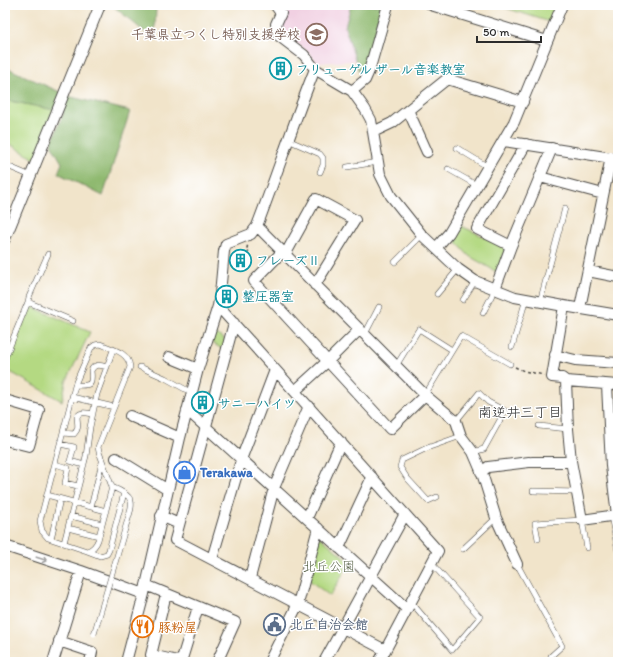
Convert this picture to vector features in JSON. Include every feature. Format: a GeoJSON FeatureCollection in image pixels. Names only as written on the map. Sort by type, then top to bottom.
{"type":"FeatureCollection","features":[{"type":"Feature","properties":{"kind":"street"},"geometry":{"type":"LineString","coordinates":[[5,239],[100,5]]}},
{"type":"Feature","properties":{"kind":"street"},"geometry":{"type":"LineString","coordinates":[[275,5],[281,13],[276,24],[279,36],[304,55],[315,69],[352,91],[365,109],[371,120],[380,174],[391,196],[422,235],[458,269],[475,281],[515,297],[618,315]]}},
{"type":"Feature","properties":{"kind":"street"},"geometry":{"type":"LineString","coordinates":[[352,91],[364,80],[369,71],[388,5]]}},
{"type":"Feature","properties":{"kind":"street"},"geometry":{"type":"LineString","coordinates":[[431,5],[546,41]]}},
{"type":"Feature","properties":{"kind":"street"},"geometry":{"type":"LineString","coordinates":[[436,248],[449,233],[504,141],[523,102],[546,41],[562,5]]}},
{"type":"Feature","properties":{"kind":"street"},"geometry":{"type":"LineString","coordinates":[[126,662],[145,590],[161,516],[187,410],[218,306],[226,244],[251,234],[257,226],[295,117],[315,69]]}},
{"type":"Feature","properties":{"kind":"street"},"geometry":{"type":"LineString","coordinates":[[373,132],[392,123],[448,79],[523,102]]}},
{"type":"Feature","properties":{"kind":"street"},"geometry":{"type":"LineString","coordinates":[[408,110],[427,152]]}},
{"type":"Feature","properties":{"kind":"street"},"geometry":{"type":"LineString","coordinates":[[504,141],[614,158],[603,194],[580,308]]}},
{"type":"Feature","properties":{"kind":"street"},"geometry":{"type":"LineString","coordinates":[[511,246],[477,229],[526,144]]}},
{"type":"Feature","properties":{"kind":"street"},"geometry":{"type":"LineString","coordinates":[[495,289],[511,246],[552,148]]}},
{"type":"Feature","properties":{"kind":"street"},"geometry":{"type":"LineString","coordinates":[[540,177],[603,194]]}},
{"type":"Feature","properties":{"kind":"street"},"geometry":{"type":"LineString","coordinates":[[315,285],[356,220],[316,199],[284,253],[254,281],[390,429],[424,395]]}},
{"type":"Feature","properties":{"kind":"street"},"geometry":{"type":"LineString","coordinates":[[257,226],[424,395],[456,421],[461,436],[473,452],[496,518],[517,564]]}},
{"type":"Feature","properties":{"kind":"street"},"geometry":{"type":"LineString","coordinates":[[588,271],[618,276]]}},
{"type":"Feature","properties":{"kind":"street"},"geometry":{"type":"LineString","coordinates":[[218,306],[296,391],[438,551],[379,662]]}},
{"type":"Feature","properties":{"kind":"street"},"geometry":{"type":"LineString","coordinates":[[564,306],[552,377],[562,378],[566,381],[618,385]]}},
{"type":"Feature","properties":{"kind":"street"},"geometry":{"type":"LineString","coordinates":[[234,323],[175,540],[385,650]]}},
{"type":"Feature","properties":{"kind":"street"},"geometry":{"type":"LineString","coordinates":[[296,391],[362,332]]}},
{"type":"Feature","properties":{"kind":"street"},"geometry":{"type":"LineString","coordinates":[[555,355],[575,360],[618,363]]}},
{"type":"Feature","properties":{"kind":"street"},"geometry":{"type":"LineString","coordinates":[[169,357],[198,369]]}},
{"type":"Feature","properties":{"kind":"street"},"geometry":{"type":"LineString","coordinates":[[212,559],[242,458],[276,370]]}},
{"type":"Feature","properties":{"kind":"street"},"geometry":{"type":"LineString","coordinates":[[566,381],[571,462],[582,520],[615,516],[607,385]]}},
{"type":"Feature","properties":{"kind":"street"},"geometry":{"type":"LineString","coordinates":[[5,400],[39,410],[28,446],[5,440]]}},
{"type":"Feature","properties":{"kind":"street"},"geometry":{"type":"LineString","coordinates":[[250,578],[274,488],[309,406]]}},
{"type":"Feature","properties":{"kind":"street"},"geometry":{"type":"LineString","coordinates":[[187,410],[242,458],[371,577],[409,605]]}},
{"type":"Feature","properties":{"kind":"street"},"geometry":{"type":"LineString","coordinates":[[130,416],[180,438]]}},
{"type":"Feature","properties":{"kind":"street"},"geometry":{"type":"LineString","coordinates":[[307,518],[341,442]]}},
{"type":"Feature","properties":{"kind":"street"},"geometry":{"type":"LineString","coordinates":[[116,458],[168,490]]}},
{"type":"Feature","properties":{"kind":"street"},"geometry":{"type":"LineString","coordinates":[[481,472],[488,467],[530,462],[571,462]]}},
{"type":"Feature","properties":{"kind":"street"},"geometry":{"type":"LineString","coordinates":[[339,548],[372,477]]}},
{"type":"Feature","properties":{"kind":"street"},"geometry":{"type":"LineString","coordinates":[[324,662],[405,514]]}},
{"type":"Feature","properties":{"kind":"street"},"geometry":{"type":"LineString","coordinates":[[161,516],[179,524]]}},
{"type":"Feature","properties":{"kind":"street"},"geometry":{"type":"LineString","coordinates":[[268,662],[298,604],[318,528]]}},
{"type":"Feature","properties":{"kind":"street"},"geometry":{"type":"LineString","coordinates":[[6,550],[145,590],[166,594],[235,622],[217,662]]}},
{"type":"Feature","properties":{"kind":"street"},"geometry":{"type":"LineString","coordinates":[[53,662],[81,571]]}},
{"type":"Feature","properties":{"kind":"street"},"geometry":{"type":"LineString","coordinates":[[166,594],[151,655],[182,662],[198,607]]}},
{"type":"Feature","properties":{"kind":"street"},"geometry":{"type":"LineString","coordinates":[[59,641],[92,653]]}},
{"type":"Feature","properties":{"kind":"lane"},"geometry":{"type":"LineString","coordinates":[[288,140],[320,154],[324,158],[320,172]]}},
{"type":"Feature","properties":{"kind":"lane"},"geometry":{"type":"LineString","coordinates":[[457,148],[488,167]]}},
{"type":"Feature","properties":{"kind":"lane"},"geometry":{"type":"LineString","coordinates":[[347,167],[378,162]]}},
{"type":"Feature","properties":{"kind":"lane"},"geometry":{"type":"LineString","coordinates":[[5,165],[31,176]]}},
{"type":"Feature","properties":{"kind":"lane"},"geometry":{"type":"LineString","coordinates":[[448,169],[478,186]]}},
{"type":"Feature","properties":{"kind":"lane"},"geometry":{"type":"LineString","coordinates":[[540,302],[565,208]]}},
{"type":"Feature","properties":{"kind":"lane"},"geometry":{"type":"LineString","coordinates":[[395,262],[422,235]]}},
{"type":"Feature","properties":{"kind":"lane"},"geometry":{"type":"LineString","coordinates":[[5,358],[48,254]]}},
{"type":"Feature","properties":{"kind":"lane"},"geometry":{"type":"LineString","coordinates":[[437,294],[458,269]]}},
{"type":"Feature","properties":{"kind":"lane"},"geometry":{"type":"LineString","coordinates":[[463,300],[475,281]]}},
{"type":"Feature","properties":{"kind":"lane"},"geometry":{"type":"LineString","coordinates":[[483,313],[495,289]]}},
{"type":"Feature","properties":{"kind":"lane"},"geometry":{"type":"LineString","coordinates":[[512,347],[526,299]]}},
{"type":"Feature","properties":{"kind":"lane"},"geometry":{"type":"LineString","coordinates":[[28,302],[73,321]]}},
{"type":"Feature","properties":{"kind":"lane"},"geometry":{"type":"LineString","coordinates":[[362,332],[379,307]]}},
{"type":"Feature","properties":{"kind":"lane"},"geometry":{"type":"LineString","coordinates":[[396,366],[419,329],[452,350]]}},
{"type":"Feature","properties":{"kind":"lane"},"geometry":{"type":"LineString","coordinates":[[424,395],[461,336],[510,364]]}},
{"type":"Feature","properties":{"kind":"lane"},"geometry":{"type":"LineString","coordinates":[[87,551],[96,546],[112,487],[98,447],[130,367],[129,361],[125,355],[100,344],[90,348],[75,384],[40,521],[42,531],[48,538],[100,556],[107,554],[124,493]]}},
{"type":"Feature","properties":{"kind":"lane"},"geometry":{"type":"LineString","coordinates":[[64,543],[84,465],[95,402],[114,350]]}},
{"type":"Feature","properties":{"kind":"lane"},"geometry":{"type":"LineString","coordinates":[[75,384],[86,386],[89,384],[92,377],[91,371],[94,366],[99,365],[107,367]]}},
{"type":"Feature","properties":{"kind":"lane"},"geometry":{"type":"LineString","coordinates":[[140,367],[165,378],[192,393]]}},
{"type":"Feature","properties":{"kind":"lane"},"geometry":{"type":"LineString","coordinates":[[456,421],[480,393],[488,402],[505,411],[484,449],[473,452]]}},
{"type":"Feature","properties":{"kind":"lane"},"geometry":{"type":"LineString","coordinates":[[72,397],[114,407]]}},
{"type":"Feature","properties":{"kind":"lane"},"geometry":{"type":"LineString","coordinates":[[63,433],[74,434],[76,432],[79,427],[78,416],[80,413],[85,412],[93,414]]}},
{"type":"Feature","properties":{"kind":"lane"},"geometry":{"type":"LineString","coordinates":[[538,426],[568,429]]}},
{"type":"Feature","properties":{"kind":"lane"},"geometry":{"type":"LineString","coordinates":[[437,497],[428,501],[406,478],[400,467],[402,460],[427,448],[461,436]]}},
{"type":"Feature","properties":{"kind":"lane"},"geometry":{"type":"LineString","coordinates":[[60,444],[74,447],[70,461],[84,465]]}},
{"type":"Feature","properties":{"kind":"lane"},"geometry":{"type":"LineString","coordinates":[[91,507],[102,461]]}},
{"type":"Feature","properties":{"kind":"lane"},"geometry":{"type":"LineString","coordinates":[[55,464],[68,468],[65,483],[78,486]]}},
{"type":"Feature","properties":{"kind":"lane"},"geometry":{"type":"LineString","coordinates":[[94,634],[132,504],[131,498],[112,487]]}},
{"type":"Feature","properties":{"kind":"lane"},"geometry":{"type":"LineString","coordinates":[[533,491],[577,492]]}},
{"type":"Feature","properties":{"kind":"lane"},"geometry":{"type":"LineString","coordinates":[[47,495],[106,511]]}},
{"type":"Feature","properties":{"kind":"lane"},"geometry":{"type":"LineString","coordinates":[[51,539],[60,499]]}},
{"type":"Feature","properties":{"kind":"lane"},"geometry":{"type":"LineString","coordinates":[[71,516],[102,524]]}},
{"type":"Feature","properties":{"kind":"lane"},"geometry":{"type":"LineString","coordinates":[[615,516],[618,551]]}},
{"type":"Feature","properties":{"kind":"lane"},"geometry":{"type":"LineString","coordinates":[[463,549],[496,518]]}},
{"type":"Feature","properties":{"kind":"lane"},"geometry":{"type":"LineString","coordinates":[[538,539],[535,523],[582,520],[587,548]]}},
{"type":"Feature","properties":{"kind":"lane"},"geometry":{"type":"LineString","coordinates":[[68,528],[99,536]]}},
{"type":"Feature","properties":{"kind":"lane"},"geometry":{"type":"LineString","coordinates":[[409,605],[452,650],[480,617],[432,564]]}},
{"type":"Feature","properties":{"kind":"lane"},"geometry":{"type":"LineString","coordinates":[[517,564],[562,646],[551,656]]}},
{"type":"Feature","properties":{"kind":"path"},"geometry":{"type":"LineString","coordinates":[[245,265],[249,249]]}},
{"type":"Feature","properties":{"kind":"path"},"geometry":{"type":"LineString","coordinates":[[510,364],[524,371],[552,377]]}},
{"type":"Feature","properties":{"kind":"shaded area","name":"千葉県立つくし特別支援学校"},"geometry":{"type":"Polygon","coordinates":[[[281,5],[351,5],[345,27],[355,61],[317,63],[308,52],[283,33],[282,23],[287,11],[281,5]]]}},
{"type":"Feature","properties":{"kind":"green space"},"geometry":{"type":"Polygon","coordinates":[[[112,5],[158,5],[156,8],[155,29],[147,34],[112,5]]]}},
{"type":"Feature","properties":{"kind":"green space"},"geometry":{"type":"Polygon","coordinates":[[[351,5],[382,5],[368,61],[359,72],[345,27],[351,5]]]}},
{"type":"Feature","properties":{"kind":"green space"},"geometry":{"type":"Polygon","coordinates":[[[496,5],[557,5],[550,22],[496,5]]]}},
{"type":"Feature","properties":{"kind":"green space"},"geometry":{"type":"Polygon","coordinates":[[[5,67],[71,97],[130,111],[103,196],[58,173],[62,163],[51,144],[64,112],[5,100],[5,67]]]}},
{"type":"Feature","properties":{"kind":"green space"},"geometry":{"type":"Polygon","coordinates":[[[5,100],[56,110],[36,160],[5,141],[5,100]]]}},
{"type":"Feature","properties":{"kind":"green space"},"geometry":{"type":"Polygon","coordinates":[[[459,225],[504,246],[505,251],[497,272],[469,256],[452,237],[459,225]]]}},
{"type":"Feature","properties":{"kind":"green space"},"geometry":{"type":"Polygon","coordinates":[[[30,306],[90,332],[66,382],[62,401],[5,369],[30,306]]]}},
{"type":"Feature","properties":{"kind":"green space"},"geometry":{"type":"Polygon","coordinates":[[[214,332],[228,342],[225,351],[211,342],[214,332]]]}},
{"type":"Feature","properties":{"kind":"green space","name":"北丘公園"},"geometry":{"type":"Polygon","coordinates":[[[319,536],[350,562],[330,596],[309,580],[319,536]]]}},
{"type":"Feature","properties":{"kind":"place","name":"千葉県立つくし特別支援学校"},"geometry":{"type":"Point","coordinates":[316,34]}},
{"type":"Feature","properties":{"kind":"place","name":"フリューゲル ザール音楽教室"},"geometry":{"type":"Point","coordinates":[280,69]}},
{"type":"Feature","properties":{"kind":"place","name":"フレーズⅡ"},"geometry":{"type":"Point","coordinates":[240,260]}},
{"type":"Feature","properties":{"kind":"place","name":"整圧器室"},"geometry":{"type":"Point","coordinates":[227,296]}},
{"type":"Feature","properties":{"kind":"place","name":"サニーハイツ"},"geometry":{"type":"Point","coordinates":[202,403]}},
{"type":"Feature","properties":{"kind":"place","name":"Terakawa"},"geometry":{"type":"Point","coordinates":[184,472]}},
{"type":"Feature","properties":{"kind":"place","name":"北丘自治会館"},"geometry":{"type":"Point","coordinates":[275,624]}},
{"type":"Feature","properties":{"kind":"place","name":"豚粉屋"},"geometry":{"type":"Point","coordinates":[143,627]}},
{"type":"Feature","properties":{"kind":"district","name":"南逆井三丁目"},"geometry":{"type":"Point","coordinates":[520,412]}}]}
